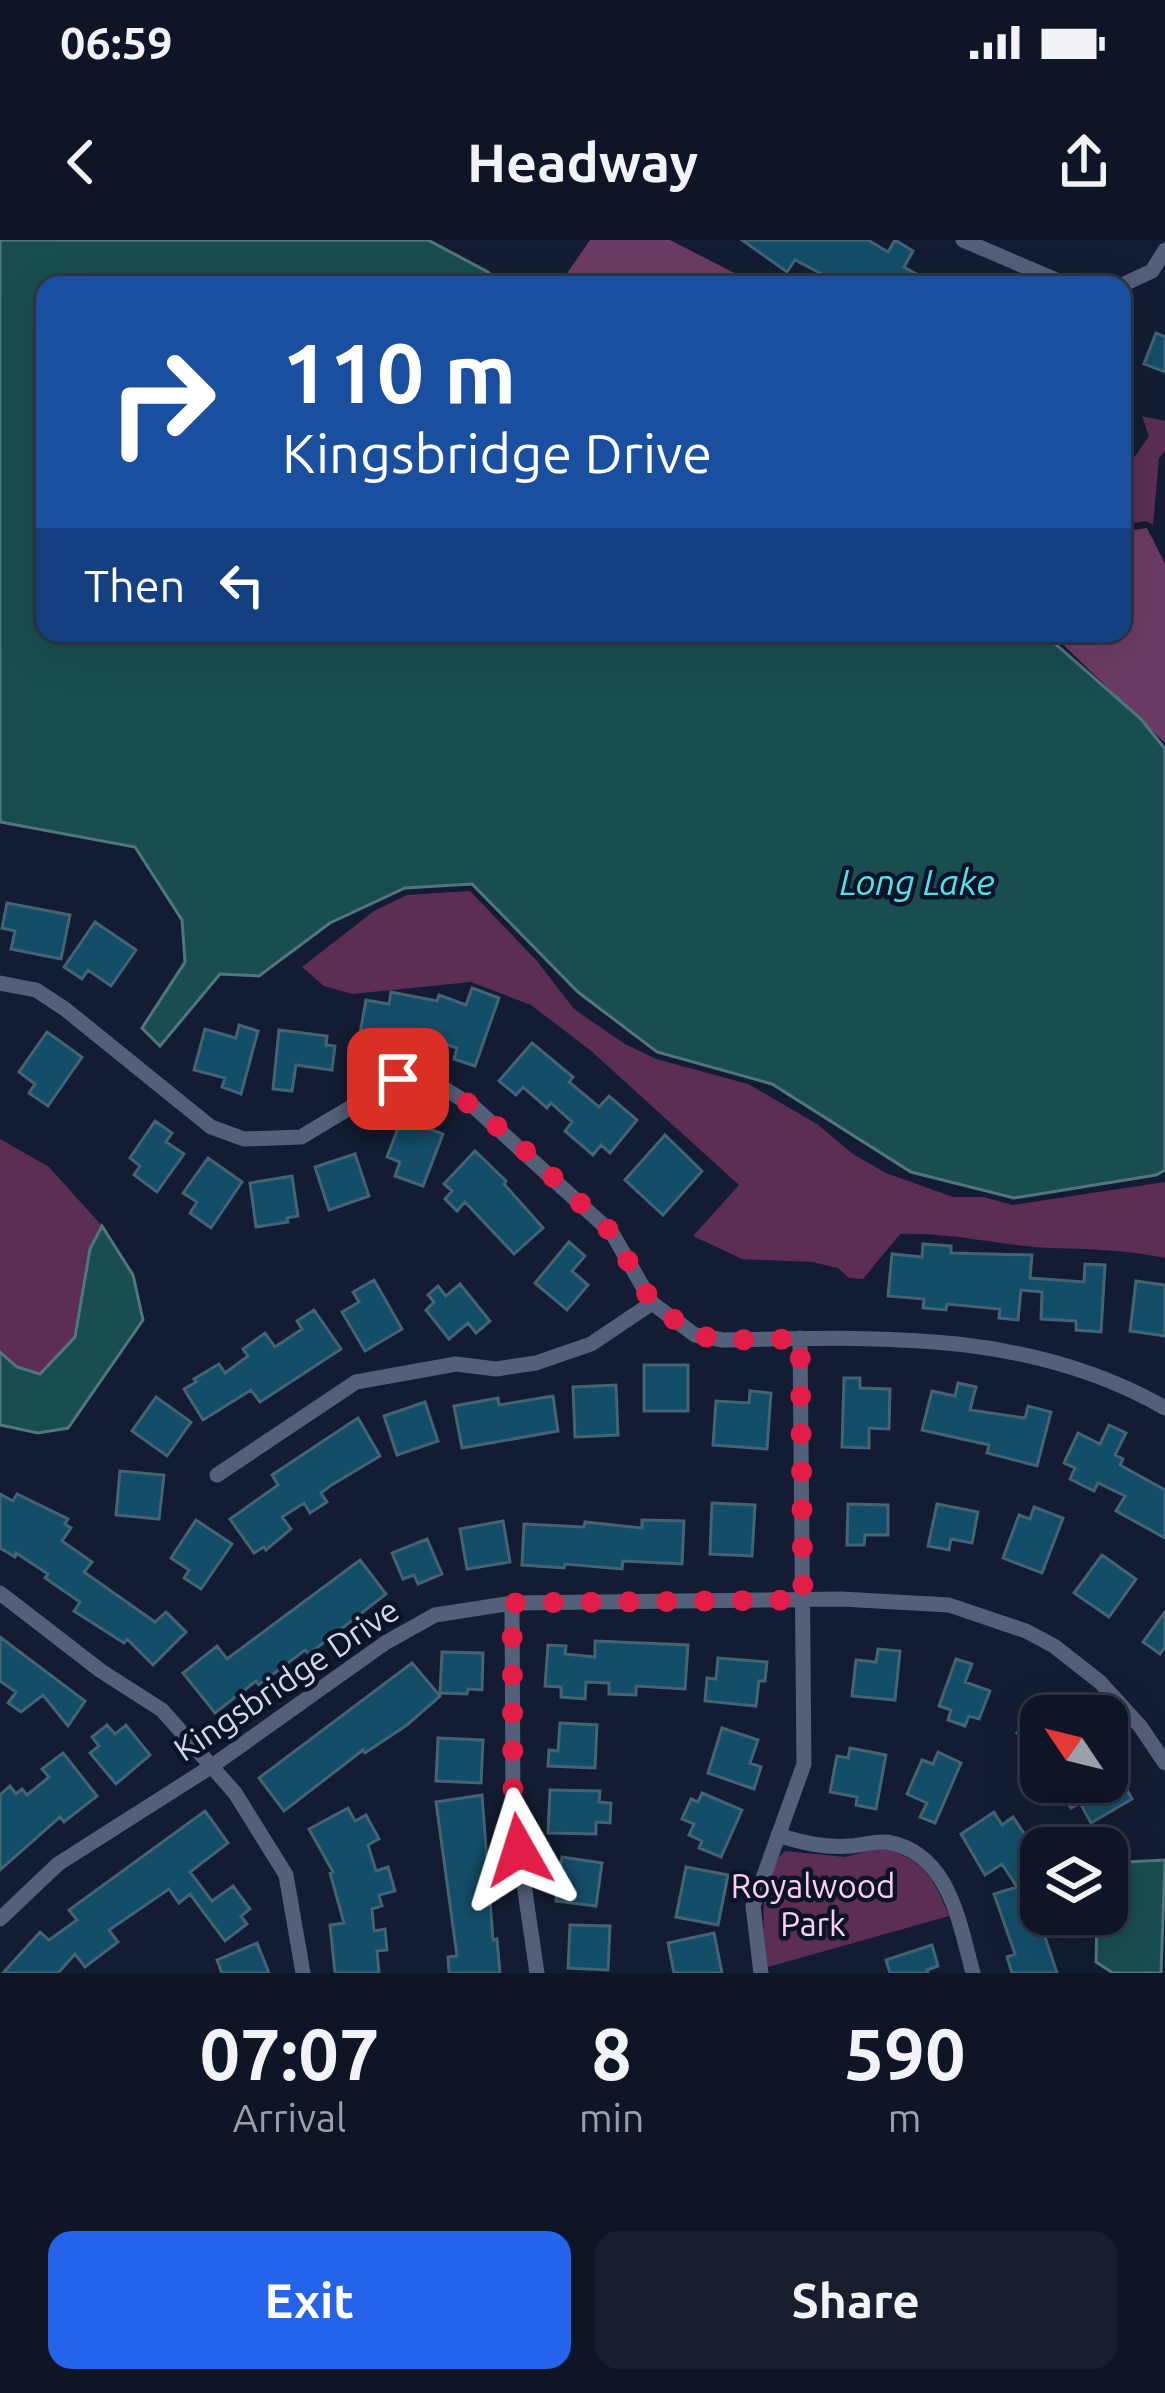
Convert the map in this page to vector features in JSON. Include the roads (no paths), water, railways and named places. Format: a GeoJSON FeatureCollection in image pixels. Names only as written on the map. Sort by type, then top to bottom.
{"type":"FeatureCollection","features":[{"type":"Feature","properties":{"kind":"street"},"geometry":{"type":"LineString","coordinates":[[963,240],[1047,276]]}},
{"type":"Feature","properties":{"kind":"street"},"geometry":{"type":"LineString","coordinates":[[1131,281],[1151,271],[1165,250]]}},
{"type":"Feature","properties":{"kind":"street"},"geometry":{"type":"LineString","coordinates":[[0,983],[36,990],[51,999],[211,1127],[244,1139],[301,1137],[398,1079],[434,1082],[474,1107],[612,1233],[652,1303],[695,1335],[723,1340],[946,1340],[1014,1352],[1130,1388],[1165,1408]]}},
{"type":"Feature","properties":{"kind":"street"},"geometry":{"type":"LineString","coordinates":[[217,1475],[356,1382],[456,1364],[496,1369],[536,1363],[591,1344],[652,1303]]}},
{"type":"Feature","properties":{"kind":"street"},"geometry":{"type":"LineString","coordinates":[[761,1973],[753,1906],[804,1764],[800,1339]]}},
{"type":"Feature","properties":{"kind":"street"},"geometry":{"type":"LineString","coordinates":[[0,1593],[100,1671],[162,1710],[235,1793],[286,1874],[303,1973]]}},
{"type":"Feature","properties":{"kind":"street","name":"Kingsbridge Drive"},"geometry":{"type":"LineString","coordinates":[[0,1919],[58,1864],[212,1766],[385,1643],[435,1616],[512,1603],[803,1600],[949,1605],[1026,1631],[1054,1646],[1100,1682],[1140,1726],[1165,1763]]}},
{"type":"Feature","properties":{"kind":"street"},"geometry":{"type":"LineString","coordinates":[[512,1603],[513,1809],[538,1973]]}},
{"type":"Feature","properties":{"kind":"street"},"geometry":{"type":"LineString","coordinates":[[778,1835],[814,1847],[885,1842],[913,1851],[939,1872],[955,1907],[974,1973]]}},
{"type":"Feature","properties":{"kind":"water","name":"Long Lake"},"geometry":{"type":"Polygon","coordinates":[[[0,240],[428,240],[492,276],[36,276],[36,642],[1053,642],[1141,719],[1165,749],[1165,1170],[1014,1198],[911,1172],[772,1084],[657,1052],[578,992],[472,884],[405,888],[330,923],[259,976],[220,974],[160,1046],[142,1028],[185,962],[182,920],[135,847],[0,822],[0,240]]]}},
{"type":"Feature","properties":{"kind":"water"},"geometry":{"type":"Polygon","coordinates":[[[102,1226],[133,1275],[143,1320],[68,1428],[38,1433],[0,1425],[0,1352],[17,1367],[40,1374],[75,1337],[90,1249],[102,1226]]]}},
{"type":"Feature","properties":{"kind":"water"},"geometry":{"type":"Polygon","coordinates":[[[1165,1860],[1161,1973],[1113,1973],[1096,1962],[1097,1935],[1128,1935],[1128,1862],[1165,1860]]]}},
{"type":"Feature","properties":{"kind":"park label","name":"Royalwood Park"},"geometry":{"type":"Point","coordinates":[813,1904]}}]}
